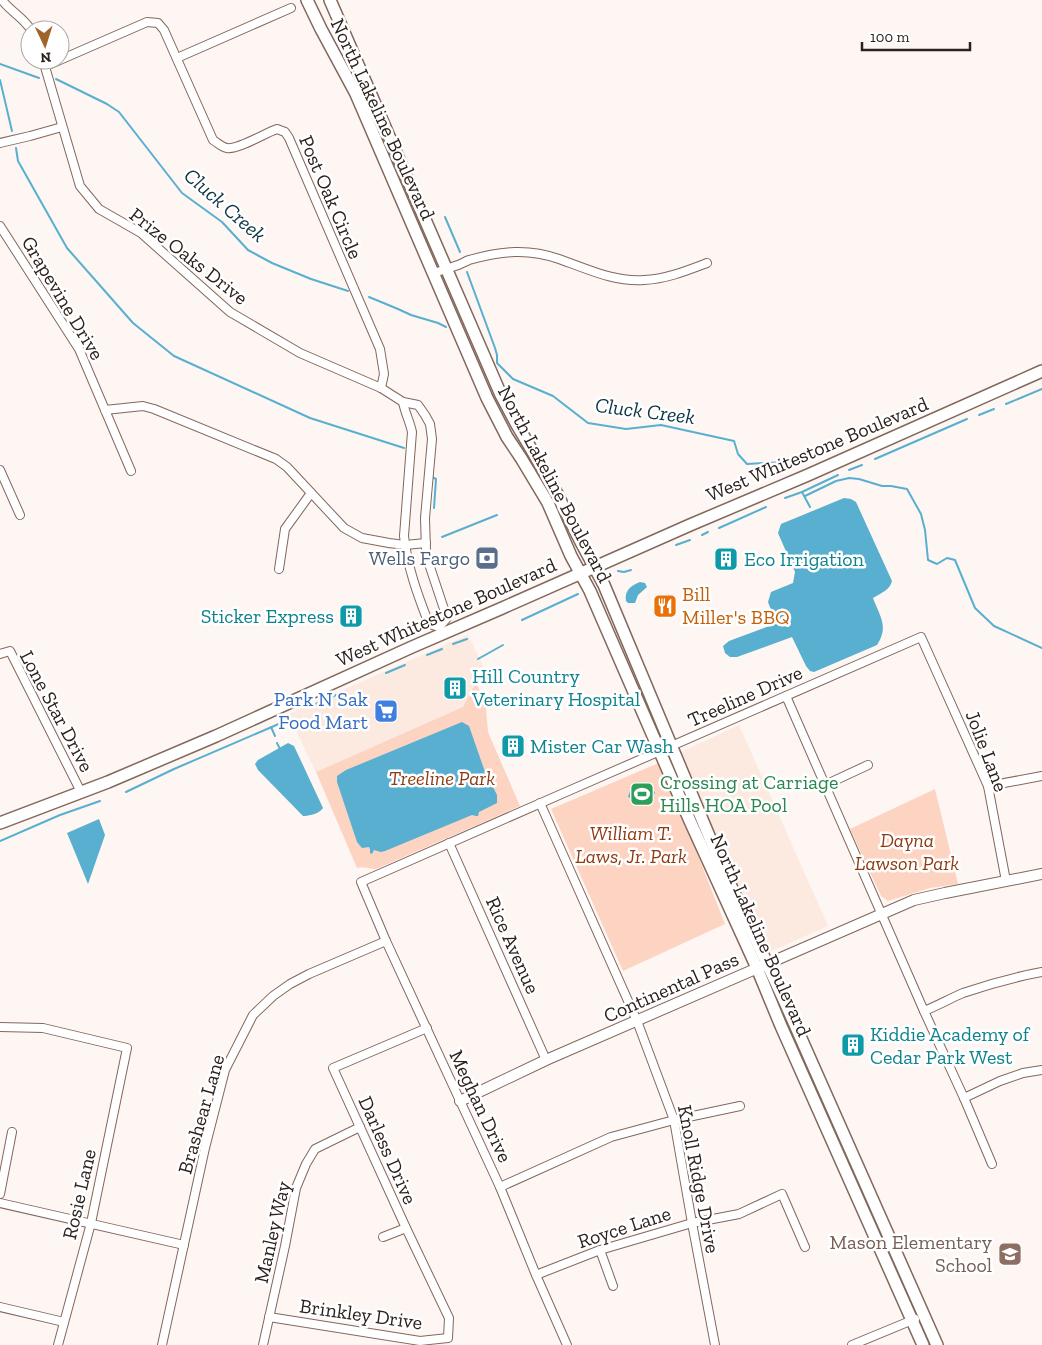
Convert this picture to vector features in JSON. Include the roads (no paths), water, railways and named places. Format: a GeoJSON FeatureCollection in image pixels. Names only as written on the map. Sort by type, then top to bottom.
{"type":"FeatureCollection","features":[{"type":"Feature","properties":{"kind":"main road","name":"North Lakeline Boulevard"},"geometry":{"type":"LineString","coordinates":[[307,0],[320,29],[356,94],[487,398],[507,437],[548,503],[571,556],[590,591],[616,652],[666,748]]}},
{"type":"Feature","properties":{"kind":"main road","name":"North Lakeline Boulevard"},"geometry":{"type":"LineString","coordinates":[[330,0],[500,395],[552,484],[604,585],[666,748],[690,821],[762,966],[937,1345]]}},
{"type":"Feature","properties":{"kind":"main road"},"geometry":{"type":"LineString","coordinates":[[377,144],[390,140]]}},
{"type":"Feature","properties":{"kind":"main road","name":"West Whitestone Boulevard"},"geometry":{"type":"LineString","coordinates":[[0,823],[81,792],[216,736],[440,630],[581,573],[696,522],[808,476],[1042,371]]}},
{"type":"Feature","properties":{"kind":"main road","name":"North Lakeline Boulevard"},"geometry":{"type":"LineString","coordinates":[[762,966],[785,1035],[923,1345]]}},
{"type":"Feature","properties":{"kind":"street"},"geometry":{"type":"LineString","coordinates":[[2,0],[8,9],[22,20]]}},
{"type":"Feature","properties":{"kind":"street"},"geometry":{"type":"LineString","coordinates":[[177,58],[291,8]]}},
{"type":"Feature","properties":{"kind":"street","name":"Post Oak Circle"},"geometry":{"type":"LineString","coordinates":[[70,53],[147,22],[158,23],[164,30],[213,140],[229,148],[277,129],[285,132],[380,349],[384,374],[381,388]]}},
{"type":"Feature","properties":{"kind":"street","name":"Prize Oaks Drive"},"geometry":{"type":"LineString","coordinates":[[47,70],[80,186],[99,209],[141,233],[230,312],[300,352],[381,388],[403,402],[418,405],[432,431],[425,518],[426,543],[429,564],[447,618],[440,630]]}},
{"type":"Feature","properties":{"kind":"street"},"geometry":{"type":"LineString","coordinates":[[0,143],[62,127]]}},
{"type":"Feature","properties":{"kind":"street","name":"Grapevine Drive"},"geometry":{"type":"LineString","coordinates":[[0,226],[79,349],[130,471]]}},
{"type":"Feature","properties":{"kind":"street"},"geometry":{"type":"LineString","coordinates":[[434,274],[445,268],[492,254],[529,252],[551,257],[609,277],[643,280],[676,275],[707,263]]}},
{"type":"Feature","properties":{"kind":"street"},"geometry":{"type":"LineString","coordinates":[[403,402],[412,432],[404,536],[405,545],[417,595],[429,624],[440,630]]}},
{"type":"Feature","properties":{"kind":"street"},"geometry":{"type":"LineString","coordinates":[[105,410],[143,406],[154,409],[276,459],[288,467],[344,528],[362,538],[389,543],[405,545],[426,543]]}},
{"type":"Feature","properties":{"kind":"street"},"geometry":{"type":"LineString","coordinates":[[0,470],[20,515]]}},
{"type":"Feature","properties":{"kind":"street"},"geometry":{"type":"LineString","coordinates":[[280,570],[285,529],[311,493]]}},
{"type":"Feature","properties":{"kind":"street","name":"Treeline Drive"},"geometry":{"type":"LineString","coordinates":[[361,882],[921,637]]}},
{"type":"Feature","properties":{"kind":"street","name":"Jolie Lane"},"geometry":{"type":"LineString","coordinates":[[921,637],[988,786],[1006,882]]}},
{"type":"Feature","properties":{"kind":"street","name":"Lone Star Drive"},"geometry":{"type":"LineString","coordinates":[[0,654],[10,651],[81,792]]}},
{"type":"Feature","properties":{"kind":"street"},"geometry":{"type":"LineString","coordinates":[[786,696],[992,1164]]}},
{"type":"Feature","properties":{"kind":"street"},"geometry":{"type":"LineString","coordinates":[[825,785],[868,764]]}},
{"type":"Feature","properties":{"kind":"street"},"geometry":{"type":"LineString","coordinates":[[988,786],[1042,776]]}},
{"type":"Feature","properties":{"kind":"street","name":"Knoll Ridge Drive"},"geometry":{"type":"LineString","coordinates":[[540,803],[637,1021],[674,1120],[715,1345]]}},
{"type":"Feature","properties":{"kind":"street","name":"Rice Avenue"},"geometry":{"type":"LineString","coordinates":[[449,843],[546,1060]]}},
{"type":"Feature","properties":{"kind":"street","name":"Continental Pass"},"geometry":{"type":"LineString","coordinates":[[460,1101],[546,1060],[914,900],[1042,874]]}},
{"type":"Feature","properties":{"kind":"street","name":"Meghan Drive"},"geometry":{"type":"LineString","coordinates":[[361,882],[386,941],[500,1187],[536,1275],[568,1345]]}},
{"type":"Feature","properties":{"kind":"street","name":"Brashear Lane"},"geometry":{"type":"LineString","coordinates":[[162,1345],[205,1148],[226,1070],[253,1015],[273,996],[290,984],[386,941]]}},
{"type":"Feature","properties":{"kind":"street"},"geometry":{"type":"LineString","coordinates":[[924,1011],[983,986],[1042,972]]}},
{"type":"Feature","properties":{"kind":"street","name":"Rosie Lane"},"geometry":{"type":"LineString","coordinates":[[0,1028],[43,1028],[127,1048],[91,1223],[58,1345]]}},
{"type":"Feature","properties":{"kind":"street","name":"Darless Drive"},"geometry":{"type":"LineString","coordinates":[[427,1028],[333,1068],[449,1318],[448,1338]]}},
{"type":"Feature","properties":{"kind":"street"},"geometry":{"type":"LineString","coordinates":[[964,1098],[1000,1081],[1042,1070]]}},
{"type":"Feature","properties":{"kind":"street"},"geometry":{"type":"LineString","coordinates":[[500,1187],[611,1137],[674,1120],[740,1106]]}},
{"type":"Feature","properties":{"kind":"street","name":"Manley Way"},"geometry":{"type":"LineString","coordinates":[[263,1345],[296,1188],[306,1164],[315,1149],[360,1127]]}},
{"type":"Feature","properties":{"kind":"street"},"geometry":{"type":"LineString","coordinates":[[0,1194],[12,1132]]}},
{"type":"Feature","properties":{"kind":"street","name":"Royce Lane"},"geometry":{"type":"LineString","coordinates":[[536,1275],[600,1250],[692,1223],[739,1214],[782,1194],[805,1247]]}},
{"type":"Feature","properties":{"kind":"street"},"geometry":{"type":"LineString","coordinates":[[0,1202],[184,1245]]}},
{"type":"Feature","properties":{"kind":"street"},"geometry":{"type":"LineString","coordinates":[[383,1237],[406,1228]]}},
{"type":"Feature","properties":{"kind":"street"},"geometry":{"type":"LineString","coordinates":[[600,1250],[613,1286]]}},
{"type":"Feature","properties":{"kind":"street"},"geometry":{"type":"LineString","coordinates":[[0,1307],[64,1322]]}},
{"type":"Feature","properties":{"kind":"street"},"geometry":{"type":"LineString","coordinates":[[852,1345],[924,1316]]}},
{"type":"Feature","properties":{"kind":"street","name":"Brinkley Drive"},"geometry":{"type":"LineString","coordinates":[[269,1318],[420,1341],[448,1338]]}},
{"type":"Feature","properties":{"kind":"water"},"geometry":{"type":"Polygon","coordinates":[[[844,498],[856,502],[892,581],[887,589],[873,598],[881,616],[883,627],[881,638],[877,645],[814,672],[810,671],[806,666],[792,637],[737,657],[730,657],[725,653],[723,646],[729,641],[769,626],[773,615],[768,602],[771,592],[793,583],[795,572],[778,533],[781,524],[844,498]]]}},
{"type":"Feature","properties":{"kind":"water"},"geometry":{"type":"Polygon","coordinates":[[[640,582],[645,583],[647,587],[638,595],[635,603],[628,603],[626,601],[627,591],[640,582]]]}},
{"type":"Feature","properties":{"kind":"water","name":"Treeline Park"},"geometry":{"type":"Polygon","coordinates":[[[462,722],[469,726],[484,769],[497,795],[497,803],[479,812],[478,816],[472,815],[385,851],[374,850],[372,854],[369,847],[362,848],[357,842],[337,782],[337,776],[346,770],[462,722]]]}},
{"type":"Feature","properties":{"kind":"water"},"geometry":{"type":"Polygon","coordinates":[[[288,743],[294,746],[323,808],[319,812],[308,816],[303,816],[258,770],[255,764],[258,760],[288,743]]]}},
{"type":"Feature","properties":{"kind":"water","name":"Crossing at Carriage Hills HOA Pool"},"geometry":{"type":"Polygon","coordinates":[[[633,783],[655,792],[650,805],[628,797],[633,783]]]}},
{"type":"Feature","properties":{"kind":"water"},"geometry":{"type":"Polygon","coordinates":[[[99,819],[105,835],[88,884],[67,833],[99,819]]]}},
{"type":"Feature","properties":{"kind":"waterway","name":"Cluck Creek"},"geometry":{"type":"LineString","coordinates":[[0,64],[39,78]]}},
{"type":"Feature","properties":{"kind":"waterway","name":"Cluck Creek"},"geometry":{"type":"LineString","coordinates":[[56,79],[107,104],[119,112],[182,193],[222,222],[248,250],[272,263],[311,279],[348,291]]}},
{"type":"Feature","properties":{"kind":"waterway"},"geometry":{"type":"LineString","coordinates":[[0,80],[12,131]]}},
{"type":"Feature","properties":{"kind":"waterway"},"geometry":{"type":"LineString","coordinates":[[16,148],[18,161],[67,248],[133,323],[174,356],[310,418],[404,448]]}},
{"type":"Feature","properties":{"kind":"waterway"},"geometry":{"type":"LineString","coordinates":[[445,217],[460,252]]}},
{"type":"Feature","properties":{"kind":"waterway","name":"Cluck Creek"},"geometry":{"type":"LineString","coordinates":[[467,272],[495,348],[497,363],[513,379],[553,396],[588,423],[626,429],[661,425],[734,441],[738,454],[747,464],[785,462],[791,467]]}},
{"type":"Feature","properties":{"kind":"waterway","name":"Cluck Creek"},"geometry":{"type":"LineString","coordinates":[[369,297],[411,315],[446,327]]}},
{"type":"Feature","properties":{"kind":"waterway"},"geometry":{"type":"LineString","coordinates":[[1006,404],[1042,389]]}},
{"type":"Feature","properties":{"kind":"waterway"},"geometry":{"type":"LineString","coordinates":[[979,415],[994,409]]}},
{"type":"Feature","properties":{"kind":"waterway"},"geometry":{"type":"LineString","coordinates":[[875,459],[967,419]]}},
{"type":"Feature","properties":{"kind":"waterway"},"geometry":{"type":"LineString","coordinates":[[849,470],[862,465]]}},
{"type":"Feature","properties":{"kind":"waterway"},"geometry":{"type":"LineString","coordinates":[[785,498],[838,475]]}},
{"type":"Feature","properties":{"kind":"waterway"},"geometry":{"type":"LineString","coordinates":[[432,477],[436,479],[434,508]]}},
{"type":"Feature","properties":{"kind":"waterway","name":"Cluck Creek"},"geometry":{"type":"LineString","coordinates":[[805,496],[836,481],[849,478],[882,486],[907,489],[921,514],[925,530],[928,560],[937,564],[947,558],[955,560],[975,608],[994,626],[1042,648]]}},
{"type":"Feature","properties":{"kind":"waterway","name":"Cluck Creek"},"geometry":{"type":"LineString","coordinates":[[802,492],[810,507]]}},
{"type":"Feature","properties":{"kind":"waterway"},"geometry":{"type":"LineString","coordinates":[[719,528],[766,507]]}},
{"type":"Feature","properties":{"kind":"waterway"},"geometry":{"type":"LineString","coordinates":[[442,537],[497,515]]}},
{"type":"Feature","properties":{"kind":"waterway"},"geometry":{"type":"LineString","coordinates":[[702,535],[708,532]]}},
{"type":"Feature","properties":{"kind":"waterway"},"geometry":{"type":"LineString","coordinates":[[676,545],[690,540]]}},
{"type":"Feature","properties":{"kind":"waterway"},"geometry":{"type":"LineString","coordinates":[[618,571],[631,570]]}},
{"type":"Feature","properties":{"kind":"waterway"},"geometry":{"type":"LineString","coordinates":[[522,620],[578,594]]}},
{"type":"Feature","properties":{"kind":"waterway"},"geometry":{"type":"LineString","coordinates":[[453,644],[467,639]]}},
{"type":"Feature","properties":{"kind":"waterway"},"geometry":{"type":"LineString","coordinates":[[478,659],[503,645]]}},
{"type":"Feature","properties":{"kind":"waterway"},"geometry":{"type":"LineString","coordinates":[[427,655],[442,649]]}},
{"type":"Feature","properties":{"kind":"waterway"},"geometry":{"type":"LineString","coordinates":[[386,673],[405,665]]}},
{"type":"Feature","properties":{"kind":"waterway"},"geometry":{"type":"LineString","coordinates":[[316,704],[336,695]]}},
{"type":"Feature","properties":{"kind":"waterway"},"geometry":{"type":"LineString","coordinates":[[126,792],[174,769],[288,720]]}},
{"type":"Feature","properties":{"kind":"waterway"},"geometry":{"type":"LineString","coordinates":[[271,727],[275,736]]}},
{"type":"Feature","properties":{"kind":"waterway"},"geometry":{"type":"LineString","coordinates":[[277,743],[280,749]]}},
{"type":"Feature","properties":{"kind":"waterway"},"geometry":{"type":"LineString","coordinates":[[0,841],[60,815],[100,801]]}},
{"type":"Feature","properties":{"kind":"place","name":"Wells Fargo"},"geometry":{"type":"Point","coordinates":[487,558]}},
{"type":"Feature","properties":{"kind":"place","name":"Eco Irrigation"},"geometry":{"type":"Point","coordinates":[726,559]}},
{"type":"Feature","properties":{"kind":"place","name":"Bill Miller's BBQ"},"geometry":{"type":"Point","coordinates":[665,606]}},
{"type":"Feature","properties":{"kind":"place","name":"Sticker Express"},"geometry":{"type":"Point","coordinates":[351,616]}},
{"type":"Feature","properties":{"kind":"place","name":"Hill Country Veterinary Hospital"},"geometry":{"type":"Point","coordinates":[455,688]}},
{"type":"Feature","properties":{"kind":"place","name":"Park N Sak Food Mart"},"geometry":{"type":"Point","coordinates":[386,711]}},
{"type":"Feature","properties":{"kind":"place","name":"Mister Car Wash"},"geometry":{"type":"Point","coordinates":[513,746]}},
{"type":"Feature","properties":{"kind":"place","name":"Crossing at Carriage Hills HOA Pool"},"geometry":{"type":"Point","coordinates":[642,794]}},
{"type":"Feature","properties":{"kind":"place","name":"Kiddie Academy of Cedar Park West"},"geometry":{"type":"Point","coordinates":[853,1045]}},
{"type":"Feature","properties":{"kind":"place","name":"Mason Elementary School"},"geometry":{"type":"Point","coordinates":[1010,1254]}},
{"type":"Feature","properties":{"kind":"park label","name":"William T. Laws, Jr. Park"},"geometry":{"type":"Point","coordinates":[631,844]}},
{"type":"Feature","properties":{"kind":"park label","name":"Dayna Lawson Park"},"geometry":{"type":"Point","coordinates":[907,852]}}]}
